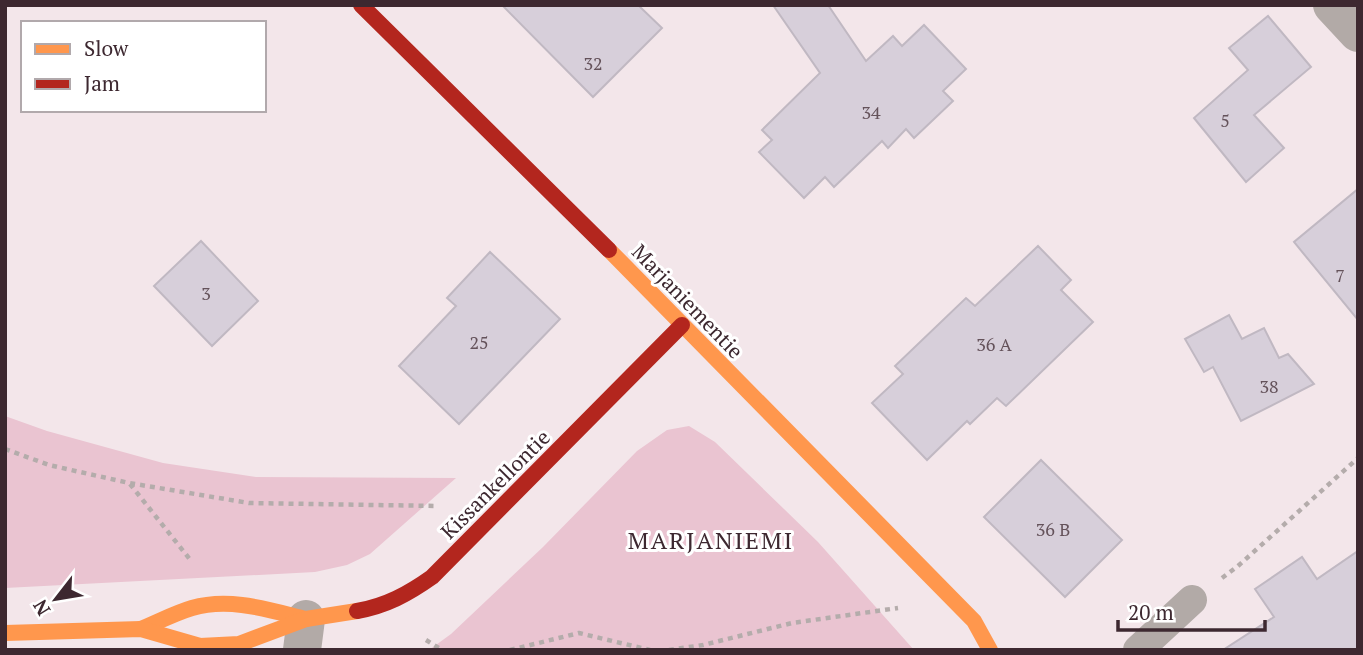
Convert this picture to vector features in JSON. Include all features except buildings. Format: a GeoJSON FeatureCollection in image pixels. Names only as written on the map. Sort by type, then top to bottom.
{"type":"FeatureCollection","features":[{"type":"Feature","properties":{"kind":"street","name":"Marjaniementie"},"geometry":{"type":"LineString","coordinates":[[361,5],[974,621],[990,650]]}},
{"type":"Feature","properties":{"kind":"street"},"geometry":{"type":"LineString","coordinates":[[1332,5],[1358,33]]}},
{"type":"Feature","properties":{"kind":"street","name":"Kissankellontie"},"geometry":{"type":"LineString","coordinates":[[5,633],[141,629],[200,646],[239,644],[304,635],[406,596],[432,577],[682,325]]}},
{"type":"Feature","properties":{"kind":"street","name":"Kissankellontie"},"geometry":{"type":"LineString","coordinates":[[141,629],[194,607],[239,604],[304,635]]}},
{"type":"Feature","properties":{"kind":"street","name":"Marjaniementie"},"geometry":{"type":"LineString","coordinates":[[980,631],[1009,650]]}},
{"type":"Feature","properties":{"kind":"lane"},"geometry":{"type":"LineString","coordinates":[[1139,650],[1192,600]]}},
{"type":"Feature","properties":{"kind":"path"},"geometry":{"type":"LineString","coordinates":[[5,449],[49,465],[129,483],[249,503],[439,506]]}},
{"type":"Feature","properties":{"kind":"path"},"geometry":{"type":"LineString","coordinates":[[1238,566],[1358,458]]}},
{"type":"Feature","properties":{"kind":"path"},"geometry":{"type":"LineString","coordinates":[[129,483],[194,565]]}},
{"type":"Feature","properties":{"kind":"path"},"geometry":{"type":"LineString","coordinates":[[669,650],[703,645],[792,623],[899,608]]}},
{"type":"Feature","properties":{"kind":"path"},"geometry":{"type":"LineString","coordinates":[[510,650],[579,633],[650,650]]}},
{"type":"Feature","properties":{"kind":"path"},"geometry":{"type":"LineString","coordinates":[[426,640],[442,650]]}},
{"type":"Feature","properties":{"kind":"shaded area"},"geometry":{"type":"Polygon","coordinates":[[[5,416],[47,431],[163,463],[256,477],[456,478],[370,554],[347,565],[315,572],[5,588],[5,416]]]}},
{"type":"Feature","properties":{"kind":"shaded area"},"geometry":{"type":"Polygon","coordinates":[[[689,426],[715,442],[818,542],[914,650],[429,650],[451,634],[543,547],[637,451],[667,430],[689,426]]]}},
{"type":"Feature","properties":{"kind":"traffic: slow"},"geometry":{"type":"LineString","coordinates":[[609,250],[974,621],[990,650]]}},
{"type":"Feature","properties":{"kind":"traffic: slow"},"geometry":{"type":"LineString","coordinates":[[141,629],[192,608],[221,604],[249,606],[306,619]]}},
{"type":"Feature","properties":{"kind":"traffic: slow"},"geometry":{"type":"LineString","coordinates":[[5,633],[141,629],[200,646],[239,644],[306,619],[357,611]]}},
{"type":"Feature","properties":{"kind":"traffic: jam"},"geometry":{"type":"LineString","coordinates":[[361,5],[609,250]]}},
{"type":"Feature","properties":{"kind":"traffic: jam"},"geometry":{"type":"LineString","coordinates":[[357,611],[396,598],[432,577],[682,325]]}},
{"type":"Feature","properties":{"kind":"district","name":"MARJANIEMI"},"geometry":{"type":"Point","coordinates":[711,540]}}]}
